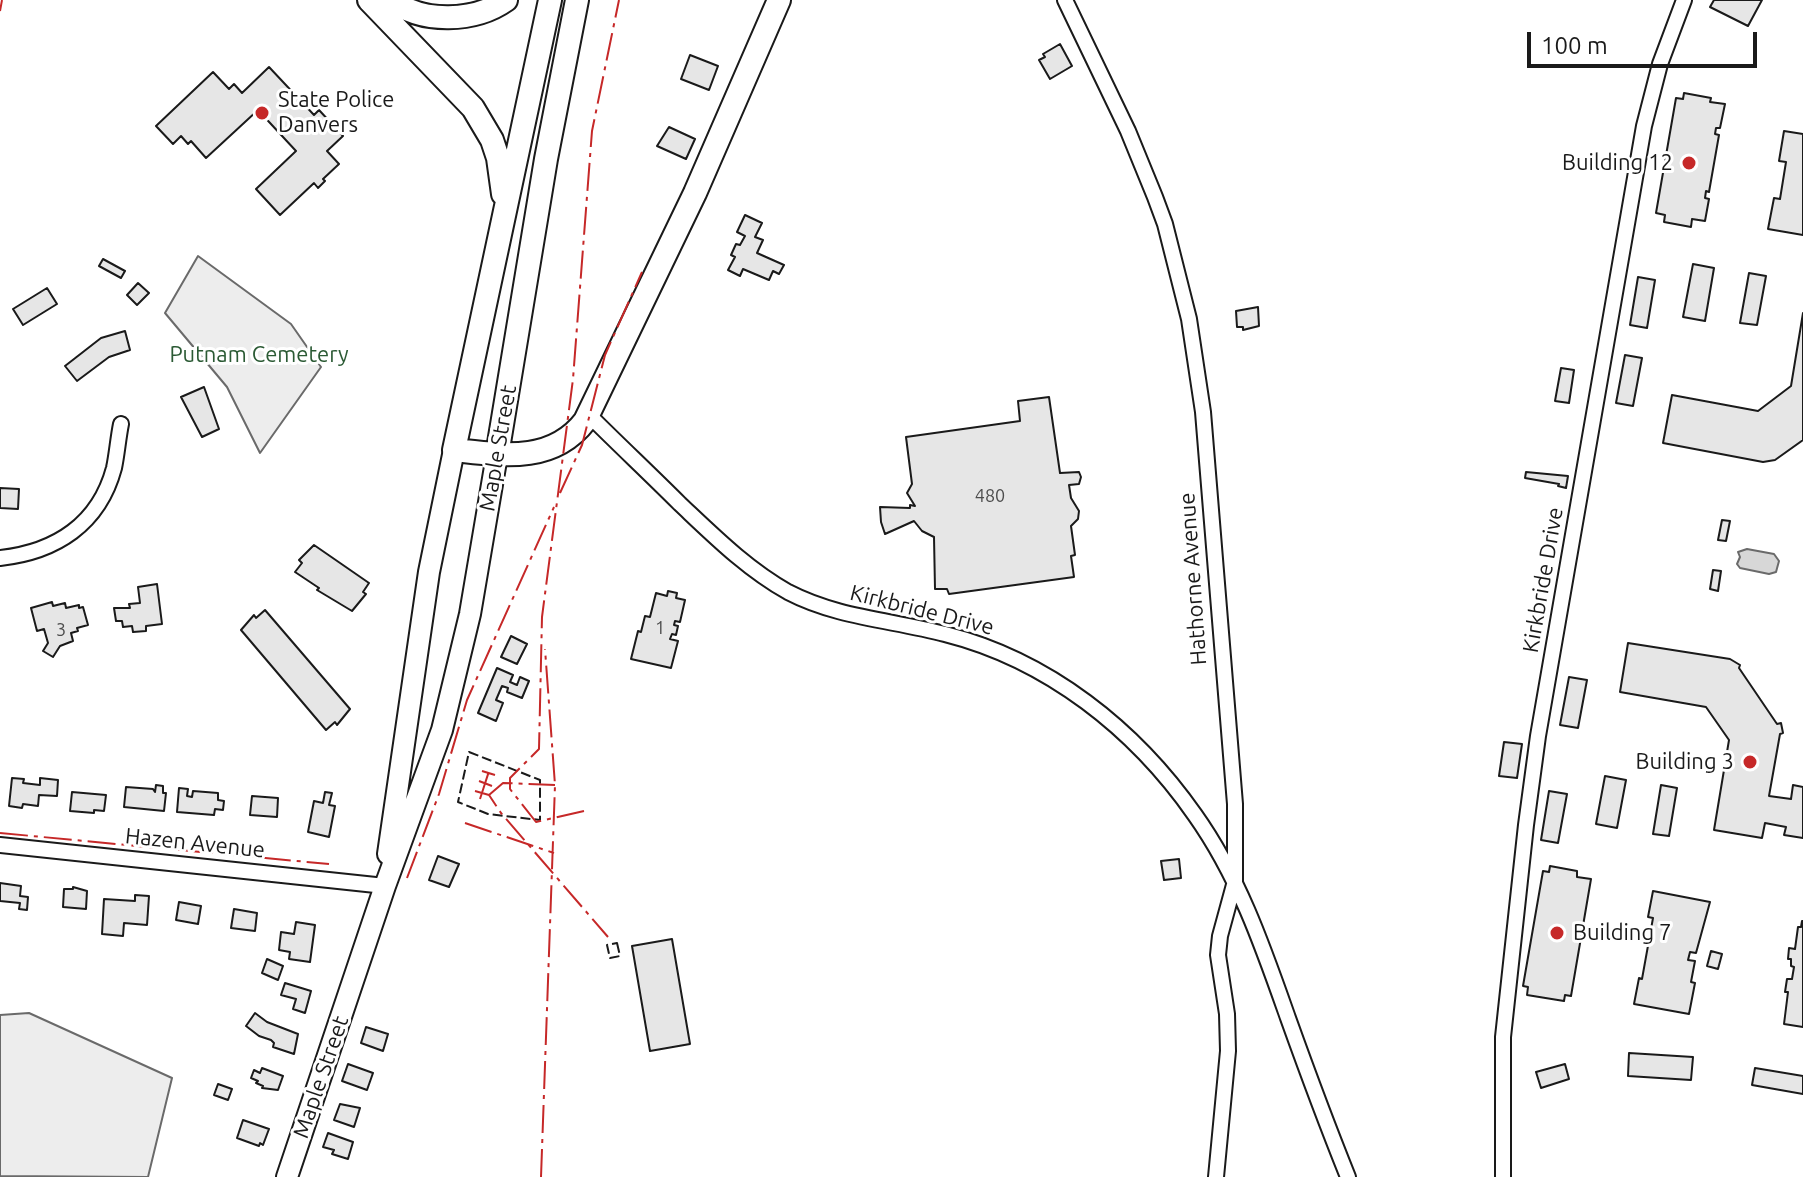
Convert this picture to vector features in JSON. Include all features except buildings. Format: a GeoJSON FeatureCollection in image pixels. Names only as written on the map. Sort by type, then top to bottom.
{"type":"FeatureCollection","features":[{"type":"Feature","properties":{"kind":"main road"},"geometry":{"type":"LineString","coordinates":[[369,0],[473,108],[484,124],[498,158],[504,221]]}},
{"type":"Feature","properties":{"kind":"main road"},"geometry":{"type":"LineString","coordinates":[[392,0],[402,8],[422,14],[452,17],[477,14],[506,0]]}},
{"type":"Feature","properties":{"kind":"main road","name":"Maple Street"},"geometry":{"type":"LineString","coordinates":[[385,886],[427,587],[550,0]]}},
{"type":"Feature","properties":{"kind":"main road","name":"Maple Street"},"geometry":{"type":"LineString","coordinates":[[287,1177],[385,886],[425,782],[455,684],[470,614],[546,159],[577,0]]}},
{"type":"Feature","properties":{"kind":"main road"},"geometry":{"type":"LineString","coordinates":[[454,450],[497,455],[530,454],[557,445],[573,435],[589,415],[691,201],[779,0]]}},
{"type":"Feature","properties":{"kind":"street","name":"Hathorne Avenue"},"geometry":{"type":"LineString","coordinates":[[1065,0],[1128,131],[1165,224],[1189,319],[1203,412],[1235,804],[1235,881],[1218,955],[1227,1014],[1228,1051],[1216,1177]]}},
{"type":"Feature","properties":{"kind":"street","name":"Kirkbride Drive"},"geometry":{"type":"LineString","coordinates":[[1503,1177],[1503,1037],[1538,736],[1644,126],[1660,64],[1684,0]]}},
{"type":"Feature","properties":{"kind":"street","name":"Kirkbride Drive"},"geometry":{"type":"LineString","coordinates":[[589,415],[740,560],[790,593],[857,617],[975,642],[1022,662],[1070,688],[1148,758],[1194,813],[1235,881],[1256,927],[1348,1177]]}},
{"type":"Feature","properties":{"kind":"street"},"geometry":{"type":"LineString","coordinates":[[0,558],[43,548],[65,539],[95,509],[114,469],[121,424]]}},
{"type":"Feature","properties":{"kind":"street","name":"Hazen Avenue"},"geometry":{"type":"LineString","coordinates":[[0,845],[385,886]]}},
{"type":"Feature","properties":{"kind":"shaded area","name":"Putnam Cemetery"},"geometry":{"type":"Polygon","coordinates":[[[198,256],[291,324],[321,367],[260,453],[227,387],[165,313],[198,256]]]}},
{"type":"Feature","properties":{"kind":"shaded area"},"geometry":{"type":"Polygon","coordinates":[[[1747,549],[1774,554],[1779,561],[1776,572],[1769,574],[1740,568],[1737,564],[1740,557],[1738,552],[1747,549]]]}},
{"type":"Feature","properties":{"kind":"shaded area"},"geometry":{"type":"Polygon","coordinates":[[[29,1013],[172,1078],[148,1177],[0,1176],[0,1015],[29,1013]]]}},
{"type":"Feature","properties":{"kind":"fence"},"geometry":{"type":"LineString","coordinates":[[469,752],[540,780],[540,820],[488,814],[458,802],[469,752]]}},
{"type":"Feature","properties":{"kind":"fence"},"geometry":{"type":"LineString","coordinates":[[617,943],[620,956],[610,958],[607,945],[617,943]]}},
{"type":"Feature","properties":{"kind":"power"},"geometry":{"type":"LineString","coordinates":[[0,11],[2,0]]}},
{"type":"Feature","properties":{"kind":"power"},"geometry":{"type":"LineString","coordinates":[[584,811],[536,822],[510,789],[510,778],[539,749],[542,617],[573,379],[592,131],[619,0]]}},
{"type":"Feature","properties":{"kind":"power"},"geometry":{"type":"LineString","coordinates":[[560,493],[582,445],[605,355],[642,272]]}},
{"type":"Feature","properties":{"kind":"power"},"geometry":{"type":"LineString","coordinates":[[407,878],[439,794],[467,700],[554,507]]}},
{"type":"Feature","properties":{"kind":"power"},"geometry":{"type":"LineString","coordinates":[[541,1177],[555,785],[545,649]]}},
{"type":"Feature","properties":{"kind":"power"},"geometry":{"type":"LineString","coordinates":[[480,799],[490,768]]}},
{"type":"Feature","properties":{"kind":"power"},"geometry":{"type":"LineString","coordinates":[[482,771],[495,775]]}},
{"type":"Feature","properties":{"kind":"power"},"geometry":{"type":"LineString","coordinates":[[479,781],[492,786]]}},
{"type":"Feature","properties":{"kind":"power"},"geometry":{"type":"LineString","coordinates":[[489,795],[503,783],[555,785]]}},
{"type":"Feature","properties":{"kind":"power"},"geometry":{"type":"LineString","coordinates":[[475,791],[489,795],[608,937]]}},
{"type":"Feature","properties":{"kind":"power"},"geometry":{"type":"LineString","coordinates":[[465,823],[554,853]]}},
{"type":"Feature","properties":{"kind":"power"},"geometry":{"type":"LineString","coordinates":[[0,833],[329,864]]}},
{"type":"Feature","properties":{"kind":"place","name":"State Police Danvers"},"geometry":{"type":"Point","coordinates":[262,113]}},
{"type":"Feature","properties":{"kind":"place","name":"Building 12"},"geometry":{"type":"Point","coordinates":[1689,163]}},
{"type":"Feature","properties":{"kind":"place","name":"Building 3"},"geometry":{"type":"Point","coordinates":[1750,762]}},
{"type":"Feature","properties":{"kind":"place","name":"Building 7"},"geometry":{"type":"Point","coordinates":[1557,933]}}]}
